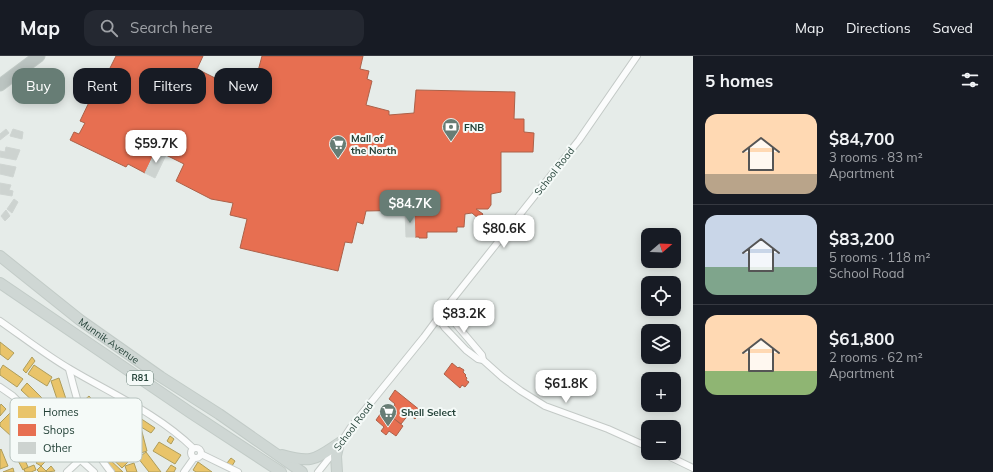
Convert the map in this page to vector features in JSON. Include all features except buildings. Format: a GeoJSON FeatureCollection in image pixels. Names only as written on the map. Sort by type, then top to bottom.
{"type":"FeatureCollection","features":[{"type":"Feature","properties":{"kind":"highway"},"geometry":{"type":"LineString","coordinates":[[0,85],[39,56]]}},
{"type":"Feature","properties":{"kind":"main road","name":"Munnik Avenue"},"geometry":{"type":"LineString","coordinates":[[0,256],[80,320],[161,377],[219,414],[302,472]]}},
{"type":"Feature","properties":{"kind":"main road","name":"Munnik Avenue"},"geometry":{"type":"LineString","coordinates":[[0,283],[191,413],[281,472]]}},
{"type":"Feature","properties":{"kind":"main road"},"geometry":{"type":"LineString","coordinates":[[274,452],[298,460],[309,460],[323,454],[339,444]]}},
{"type":"Feature","properties":{"kind":"main road"},"geometry":{"type":"LineString","coordinates":[[337,472],[336,456],[339,444]]}},
{"type":"Feature","properties":{"kind":"street","name":"School Road"},"geometry":{"type":"LineString","coordinates":[[318,472],[351,427],[578,140],[637,56]]}},
{"type":"Feature","properties":{"kind":"street"},"geometry":{"type":"LineString","coordinates":[[444,310],[482,354],[483,360]]}},
{"type":"Feature","properties":{"kind":"street"},"geometry":{"type":"LineString","coordinates":[[438,318],[445,328],[466,350],[478,359],[483,360],[521,391],[545,406],[608,429],[641,444]]}},
{"type":"Feature","properties":{"kind":"street"},"geometry":{"type":"LineString","coordinates":[[0,321],[69,369],[122,398]]}},
{"type":"Feature","properties":{"kind":"street"},"geometry":{"type":"LineString","coordinates":[[69,369],[76,398]]}},
{"type":"Feature","properties":{"kind":"street"},"geometry":{"type":"LineString","coordinates":[[0,387],[14,398]]}},
{"type":"Feature","properties":{"kind":"street"},"geometry":{"type":"LineString","coordinates":[[142,410],[170,428],[193,448],[200,449],[201,454],[238,472]]}},
{"type":"Feature","properties":{"kind":"street"},"geometry":{"type":"LineString","coordinates":[[193,448],[191,452],[194,458]]}},
{"type":"Feature","properties":{"kind":"street"},"geometry":{"type":"LineString","coordinates":[[184,472],[194,458],[198,458],[201,454]]}},
{"type":"Feature","properties":{"kind":"street"},"geometry":{"type":"LineString","coordinates":[[676,460],[693,468]]}},
{"type":"Feature","properties":{"kind":"street"},"geometry":{"type":"LineString","coordinates":[[68,472],[79,462]]}},
{"type":"Feature","properties":{"kind":"street"},"geometry":{"type":"LineString","coordinates":[[83,462],[94,472]]}},
{"type":"Feature","properties":{"kind":"street"},"geometry":{"type":"LineString","coordinates":[[102,462],[111,472]]}},
{"type":"Feature","properties":{"kind":"place","name":"FNB"},"geometry":{"type":"Point","coordinates":[451,142]}},
{"type":"Feature","properties":{"kind":"place","name":"Mall of the North"},"geometry":{"type":"Point","coordinates":[338,159]}},
{"type":"Feature","properties":{"kind":"place","name":"Shell Select"},"geometry":{"type":"Point","coordinates":[388,427]}}]}
